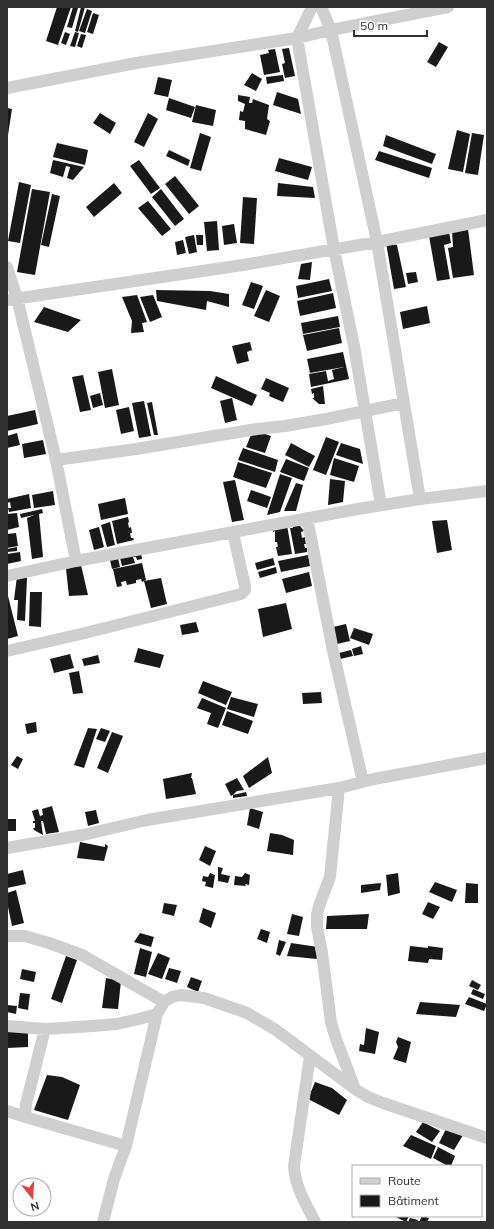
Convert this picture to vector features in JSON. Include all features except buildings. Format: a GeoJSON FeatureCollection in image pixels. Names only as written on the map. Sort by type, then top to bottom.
{"type":"FeatureCollection","features":[{"type":"Feature","properties":{"kind":"street"},"geometry":{"type":"LineString","coordinates":[[312,7],[296,38],[334,249],[354,346],[382,505]]}},
{"type":"Feature","properties":{"kind":"street"},"geometry":{"type":"LineString","coordinates":[[321,7],[331,30],[377,242],[420,500]]}},
{"type":"Feature","properties":{"kind":"street"},"geometry":{"type":"LineString","coordinates":[[7,88],[136,63],[296,38],[448,7]]}},
{"type":"Feature","properties":{"kind":"street"},"geometry":{"type":"LineString","coordinates":[[12,299],[243,265],[377,242],[487,220]]}},
{"type":"Feature","properties":{"kind":"street"},"geometry":{"type":"LineString","coordinates":[[7,267],[12,299],[56,460],[76,561]]}},
{"type":"Feature","properties":{"kind":"street"},"geometry":{"type":"LineString","coordinates":[[56,460],[136,449],[256,428],[320,420],[404,402]]}},
{"type":"Feature","properties":{"kind":"street"},"geometry":{"type":"LineString","coordinates":[[7,576],[76,561],[233,533],[307,518],[382,505],[487,491]]}},
{"type":"Feature","properties":{"kind":"street"},"geometry":{"type":"LineString","coordinates":[[307,518],[333,651],[363,782]]}},
{"type":"Feature","properties":{"kind":"street"},"geometry":{"type":"LineString","coordinates":[[7,651],[241,594],[245,590],[245,586],[233,533]]}},
{"type":"Feature","properties":{"kind":"street"},"geometry":{"type":"LineString","coordinates":[[7,848],[83,835],[147,820],[339,788],[487,758]]}},
{"type":"Feature","properties":{"kind":"street"},"geometry":{"type":"LineString","coordinates":[[339,788],[330,877],[319,906],[317,927],[331,1022],[355,1089]]}},
{"type":"Feature","properties":{"kind":"street"},"geometry":{"type":"LineString","coordinates":[[8,935],[25,936],[82,955],[164,1002]]}},
{"type":"Feature","properties":{"kind":"street"},"geometry":{"type":"LineString","coordinates":[[102,1222],[114,1179],[126,1146],[157,1014],[164,1002],[172,997],[182,995],[204,998],[247,1013],[276,1030],[368,1097],[383,1104],[487,1138]]}},
{"type":"Feature","properties":{"kind":"street"},"geometry":{"type":"LineString","coordinates":[[7,1026],[45,1030],[117,1024],[157,1014]]}},
{"type":"Feature","properties":{"kind":"street"},"geometry":{"type":"LineString","coordinates":[[25,1117],[26,1104],[45,1030]]}},
{"type":"Feature","properties":{"kind":"street"},"geometry":{"type":"LineString","coordinates":[[310,1056],[294,1166],[294,1176],[297,1187],[315,1222]]}},
{"type":"Feature","properties":{"kind":"street"},"geometry":{"type":"LineString","coordinates":[[7,1111],[126,1146]]}}]}
